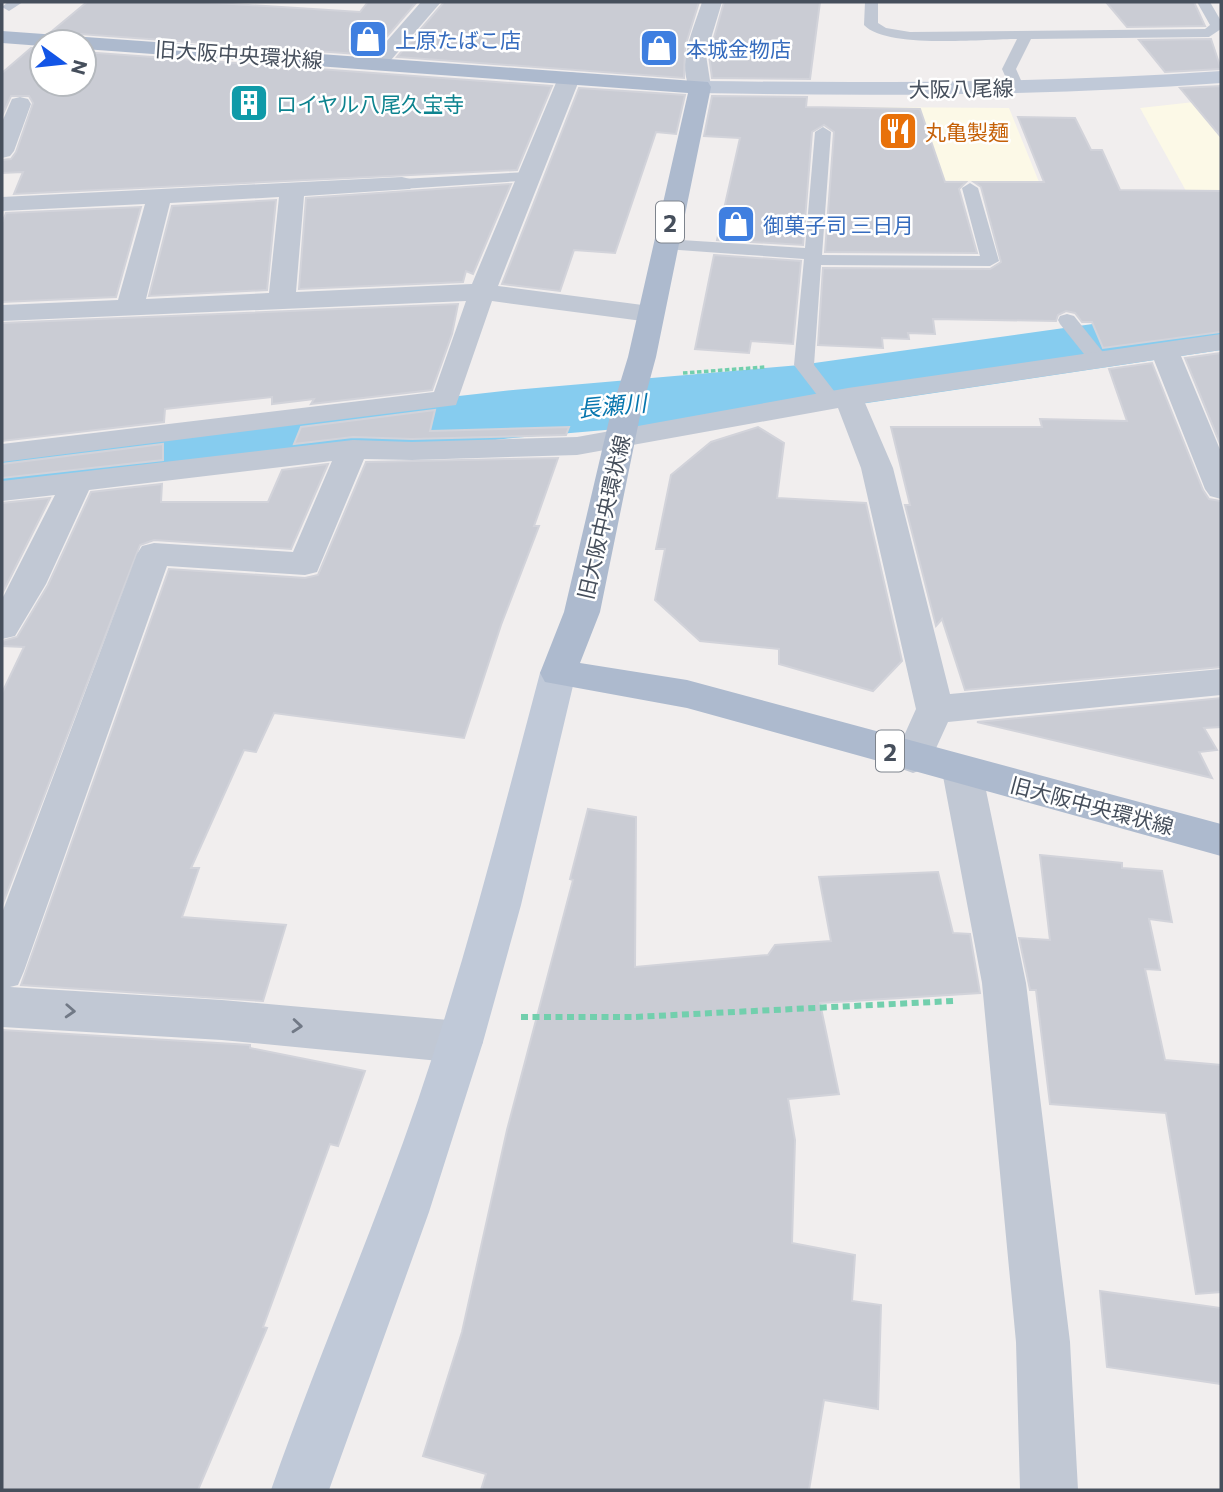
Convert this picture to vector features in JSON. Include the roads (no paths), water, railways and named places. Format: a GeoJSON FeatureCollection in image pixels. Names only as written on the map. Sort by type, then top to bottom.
{"type":"FeatureCollection","features":[{"type":"Feature","properties":{"kind":"main road"},"geometry":{"type":"LineString","coordinates":[[2,37],[28,39]]}},
{"type":"Feature","properties":{"kind":"main road","name":"旧大阪中央環状線"},"geometry":{"type":"LineString","coordinates":[[98,44],[700,88],[642,357],[582,612],[558,673],[688,694],[913,758],[1221,840]]}},
{"type":"Feature","properties":{"kind":"main road","name":"大阪八尾線"},"geometry":{"type":"LineString","coordinates":[[700,88],[1094,86],[1221,77]]}},
{"type":"Feature","properties":{"kind":"main road"},"geometry":{"type":"LineString","coordinates":[[300,1490],[385,1268],[464,1029],[508,871],[558,673]]}},
{"type":"Feature","properties":{"kind":"street"},"geometry":{"type":"LineString","coordinates":[[379,63],[431,2]]}},
{"type":"Feature","properties":{"kind":"street"},"geometry":{"type":"LineString","coordinates":[[700,88],[695,55],[712,2]]}},
{"type":"Feature","properties":{"kind":"street"},"geometry":{"type":"LineString","coordinates":[[2,453],[446,399],[482,292],[569,78]]}},
{"type":"Feature","properties":{"kind":"street"},"geometry":{"type":"LineString","coordinates":[[2,151],[20,104]]}},
{"type":"Feature","properties":{"kind":"street"},"geometry":{"type":"LineString","coordinates":[[4,210],[159,197],[402,184]]}},
{"type":"Feature","properties":{"kind":"street"},"geometry":{"type":"LineString","coordinates":[[282,299],[292,189]]}},
{"type":"Feature","properties":{"kind":"street"},"geometry":{"type":"LineString","coordinates":[[130,307],[159,197]]}},
{"type":"Feature","properties":{"kind":"street"},"geometry":{"type":"LineString","coordinates":[[2,313],[482,292],[650,314]]}},
{"type":"Feature","properties":{"kind":"street"},"geometry":{"type":"LineString","coordinates":[[2,491],[353,449],[412,451],[577,446],[624,426],[1221,342]]}},
{"type":"Feature","properties":{"kind":"street"},"geometry":{"type":"LineString","coordinates":[[1164,350],[1221,489]]}},
{"type":"Feature","properties":{"kind":"street"},"geometry":{"type":"LineString","coordinates":[[834,395],[877,468],[935,709],[913,758]]}},
{"type":"Feature","properties":{"kind":"street"},"geometry":{"type":"LineString","coordinates":[[2,971],[154,554],[305,564],[353,449]]}},
{"type":"Feature","properties":{"kind":"street"},"geometry":{"type":"LineString","coordinates":[[2,627],[29,584],[77,482]]}},
{"type":"Feature","properties":{"kind":"street"},"geometry":{"type":"LineString","coordinates":[[935,709],[1221,682]]}},
{"type":"Feature","properties":{"kind":"street"},"geometry":{"type":"LineString","coordinates":[[962,771],[1005,998],[1043,1342],[1048,1490]]}},
{"type":"Feature","properties":{"kind":"street"},"geometry":{"type":"LineString","coordinates":[[2,1007],[222,1020],[464,1029]]}},
{"type":"Feature","properties":{"kind":"lane"},"geometry":{"type":"LineString","coordinates":[[871,2],[871,25],[882,32],[911,36],[1209,33],[1217,26],[1205,2]]}},
{"type":"Feature","properties":{"kind":"lane"},"geometry":{"type":"LineString","coordinates":[[1017,87],[1009,69],[1027,34]]}},
{"type":"Feature","properties":{"kind":"lane"},"geometry":{"type":"LineString","coordinates":[[823,132],[806,367],[834,395]]}},
{"type":"Feature","properties":{"kind":"lane"},"geometry":{"type":"LineString","coordinates":[[402,184],[528,177]]}},
{"type":"Feature","properties":{"kind":"lane"},"geometry":{"type":"LineString","coordinates":[[665,244],[813,257],[990,261],[970,188]]}},
{"type":"Feature","properties":{"kind":"lane"},"geometry":{"type":"LineString","coordinates":[[1067,320],[1098,359]]}},
{"type":"Feature","properties":{"kind":"waterway","name":"長瀬川"},"geometry":{"type":"LineString","coordinates":[[2,473],[513,414],[800,389],[1221,328]]}},
{"type":"Feature","properties":{"kind":"place","name":"上原たばこ店"},"geometry":{"type":"Point","coordinates":[368,39]}},
{"type":"Feature","properties":{"kind":"place","name":"本城金物店"},"geometry":{"type":"Point","coordinates":[659,48]}},
{"type":"Feature","properties":{"kind":"place","name":"ロイヤル八尾久宝寺"},"geometry":{"type":"Point","coordinates":[249,103]}},
{"type":"Feature","properties":{"kind":"place","name":"丸亀製麺"},"geometry":{"type":"Point","coordinates":[898,131]}},
{"type":"Feature","properties":{"kind":"place","name":"御菓子司 三日月"},"geometry":{"type":"Point","coordinates":[736,224]}}]}
